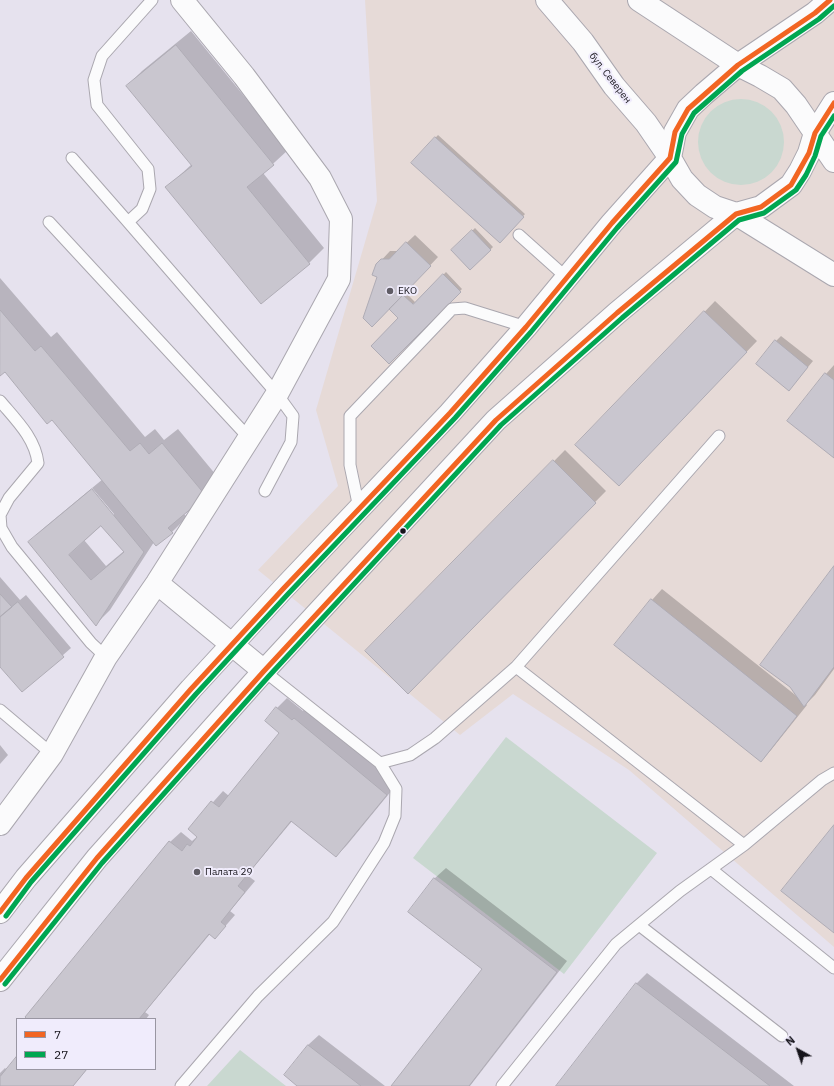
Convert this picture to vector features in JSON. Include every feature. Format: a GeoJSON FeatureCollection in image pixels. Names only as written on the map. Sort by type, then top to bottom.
{"type":"FeatureCollection","features":[{"type":"Feature","properties":{"kind":"main road"},"geometry":{"type":"LineString","coordinates":[[0,824],[52,754],[106,657],[157,583],[278,394],[339,279],[341,219],[320,178],[244,76],[182,0]]}},
{"type":"Feature","properties":{"kind":"main road","name":"бул. Северен"},"geometry":{"type":"LineString","coordinates":[[547,0],[583,42],[614,86],[646,123],[670,158]]}},
{"type":"Feature","properties":{"kind":"main road"},"geometry":{"type":"LineString","coordinates":[[639,0],[738,65],[782,89],[796,105],[834,161]]}},
{"type":"Feature","properties":{"kind":"main road"},"geometry":{"type":"LineString","coordinates":[[0,912],[42,861],[191,689],[450,414],[526,327],[612,223],[670,158],[675,132],[688,109],[738,65],[808,18],[830,0]]}},
{"type":"Feature","properties":{"kind":"main road"},"geometry":{"type":"LineString","coordinates":[[0,980],[97,858],[264,671],[496,420],[617,314],[736,214],[761,207],[791,185],[809,153],[816,134],[834,103]]}},
{"type":"Feature","properties":{"kind":"main road"},"geometry":{"type":"LineString","coordinates":[[670,158],[682,179],[697,195],[715,207],[736,214],[834,275]]}},
{"type":"Feature","properties":{"kind":"main road"},"geometry":{"type":"LineString","coordinates":[[157,583],[264,671]]}},
{"type":"Feature","properties":{"kind":"lane"},"geometry":{"type":"LineString","coordinates":[[128,222],[142,209],[150,189],[148,169],[98,105],[94,80],[102,56],[152,0]]}},
{"type":"Feature","properties":{"kind":"lane"},"geometry":{"type":"LineString","coordinates":[[72,158],[278,394],[293,416],[291,442],[264,491]]}},
{"type":"Feature","properties":{"kind":"lane"},"geometry":{"type":"LineString","coordinates":[[49,222],[249,438]]}},
{"type":"Feature","properties":{"kind":"lane"},"geometry":{"type":"LineString","coordinates":[[519,235],[567,278]]}},
{"type":"Feature","properties":{"kind":"lane"},"geometry":{"type":"LineString","coordinates":[[360,508],[350,465],[350,416],[452,309],[465,308],[526,327]]}},
{"type":"Feature","properties":{"kind":"lane"},"geometry":{"type":"LineString","coordinates":[[0,401],[31,439],[37,453],[38,463],[9,498],[0,515],[1,528],[12,547],[91,643],[106,657]]}},
{"type":"Feature","properties":{"kind":"lane"},"geometry":{"type":"LineString","coordinates":[[380,763],[410,755],[436,738],[516,667],[719,436]]}},
{"type":"Feature","properties":{"kind":"lane"},"geometry":{"type":"LineString","coordinates":[[516,667],[744,845]]}},
{"type":"Feature","properties":{"kind":"lane"},"geometry":{"type":"LineString","coordinates":[[182,1086],[258,996],[333,922],[384,843],[395,816],[396,788],[380,763],[264,671]]}},
{"type":"Feature","properties":{"kind":"lane"},"geometry":{"type":"LineString","coordinates":[[0,710],[52,754]]}},
{"type":"Feature","properties":{"kind":"lane"},"geometry":{"type":"LineString","coordinates":[[502,1086],[616,944],[680,892],[744,845],[822,780],[834,773]]}},
{"type":"Feature","properties":{"kind":"lane"},"geometry":{"type":"LineString","coordinates":[[711,869],[834,968]]}},
{"type":"Feature","properties":{"kind":"lane"},"geometry":{"type":"LineString","coordinates":[[639,925],[782,1036]]}},
{"type":"Feature","properties":{"kind":"shaded area"},"geometry":{"type":"Polygon","coordinates":[[[365,0],[834,0],[834,947],[629,770],[513,694],[460,735],[258,570],[338,486],[316,410],[377,201],[365,0]]]}},
{"type":"Feature","properties":{"kind":"shaded area"},"geometry":{"type":"Polygon","coordinates":[[[741,99],[757,103],[771,112],[780,126],[784,142],[780,158],[771,172],[757,181],[741,185],[725,181],[711,172],[702,158],[698,142],[702,126],[711,112],[725,103],[741,99]]]}},
{"type":"Feature","properties":{"kind":"shaded area"},"geometry":{"type":"Polygon","coordinates":[[[506,737],[657,853],[564,974],[413,858],[506,737]]]}},
{"type":"Feature","properties":{"kind":"shaded area"},"geometry":{"type":"Polygon","coordinates":[[[240,1050],[286,1086],[207,1086],[240,1050]]]}},
{"type":"Feature","properties":{"kind":"building"},"geometry":{"type":"Polygon","coordinates":[[[176,45],[274,165],[247,187],[310,264],[261,304],[165,187],[192,166],[126,86],[176,45]]]}},
{"type":"Feature","properties":{"kind":"building"},"geometry":{"type":"Polygon","coordinates":[[[435,137],[524,217],[500,243],[411,163],[435,137]]]}},
{"type":"Feature","properties":{"kind":"building"},"geometry":{"type":"Polygon","coordinates":[[[472,230],[491,250],[470,270],[451,250],[472,230]]]}},
{"type":"Feature","properties":{"kind":"building"},"geometry":{"type":"Polygon","coordinates":[[[406,242],[431,266],[372,327],[363,318],[377,277],[372,275],[376,264],[381,259],[389,259],[406,242]]]}},
{"type":"Feature","properties":{"kind":"building"},"geometry":{"type":"Polygon","coordinates":[[[443,274],[461,292],[389,364],[371,346],[398,318],[389,309],[403,295],[413,304],[443,274]]]}},
{"type":"Feature","properties":{"kind":"building"},"geometry":{"type":"Polygon","coordinates":[[[0,310],[35,351],[41,346],[130,451],[140,443],[149,454],[162,443],[206,496],[168,528],[173,533],[156,546],[52,420],[47,424],[5,372],[0,376],[0,310]]]}},
{"type":"Feature","properties":{"kind":"building"},"geometry":{"type":"Polygon","coordinates":[[[704,311],[747,352],[619,486],[575,445],[704,311]]]}},
{"type":"Feature","properties":{"kind":"building"},"geometry":{"type":"Polygon","coordinates":[[[775,340],[808,367],[789,391],[756,364],[775,340]]]}},
{"type":"Feature","properties":{"kind":"building"},"geometry":{"type":"Polygon","coordinates":[[[825,373],[834,380],[834,458],[787,421],[825,373]]]}},
{"type":"Feature","properties":{"kind":"building"},"geometry":{"type":"Polygon","coordinates":[[[553,460],[596,503],[408,694],[365,651],[553,460]]]}},
{"type":"Feature","properties":{"kind":"building"},"geometry":{"type":"Polygon","coordinates":[[[92,489],[144,552],[96,626],[28,542],[92,489]],[[101,526],[69,555],[91,580],[124,552],[101,526]]]}},
{"type":"Feature","properties":{"kind":"building"},"geometry":{"type":"Polygon","coordinates":[[[834,566],[834,667],[804,707],[790,687],[760,665],[834,566]]]}},
{"type":"Feature","properties":{"kind":"building"},"geometry":{"type":"Polygon","coordinates":[[[0,594],[12,607],[0,617],[0,594]]]}},
{"type":"Feature","properties":{"kind":"building"},"geometry":{"type":"Polygon","coordinates":[[[651,599],[797,716],[761,762],[614,645],[651,599]]]}},
{"type":"Feature","properties":{"kind":"building"},"geometry":{"type":"Polygon","coordinates":[[[18,602],[64,657],[22,692],[0,667],[0,617],[18,602]]]}},
{"type":"Feature","properties":{"kind":"building","name":"Палата 29"},"geometry":{"type":"Polygon","coordinates":[[[276,707],[292,720],[294,718],[387,795],[336,857],[291,821],[238,886],[245,892],[221,922],[226,926],[215,939],[209,934],[140,1018],[26,1018],[25,1017],[169,841],[182,851],[187,844],[190,846],[197,837],[188,829],[211,801],[219,807],[279,733],[265,721],[276,707]]]}},
{"type":"Feature","properties":{"kind":"building"},"geometry":{"type":"Polygon","coordinates":[[[834,825],[834,933],[781,891],[834,825]]]}},
{"type":"Feature","properties":{"kind":"building"},"geometry":{"type":"Polygon","coordinates":[[[434,878],[557,972],[469,1086],[391,1086],[482,969],[408,912],[434,878]]]}},
{"type":"Feature","properties":{"kind":"building"},"geometry":{"type":"Polygon","coordinates":[[[636,983],[770,1086],[556,1086],[636,983]]]}},
{"type":"Feature","properties":{"kind":"building"},"geometry":{"type":"Polygon","coordinates":[[[308,1045],[361,1086],[297,1086],[284,1075],[308,1045]]]}},
{"type":"Feature","properties":{"kind":"building"},"geometry":{"type":"Polygon","coordinates":[[[16,1057],[16,1070],[86,1070],[73,1086],[0,1086],[0,1077],[16,1057]]]}},
{"type":"Feature","properties":{"kind":"transit line","name":"7"},"geometry":{"type":"LineString","coordinates":[[0,912],[26,878],[191,689],[283,589],[450,413],[526,327],[612,223],[670,158],[675,132],[688,109],[738,65],[815,13],[830,0]]}},
{"type":"Feature","properties":{"kind":"transit line","name":"27"},"geometry":{"type":"LineString","coordinates":[[6,916],[31,882],[196,694],[288,594],[455,418],[531,332],[617,228],[676,162],[682,134],[694,113],[742,71],[819,19],[834,6]]}},
{"type":"Feature","properties":{"kind":"transit line","name":"7"},"geometry":{"type":"LineString","coordinates":[[0,980],[97,858],[264,671],[496,420],[617,313],[736,214],[761,207],[791,185],[809,153],[815,133],[834,103]]}},
{"type":"Feature","properties":{"kind":"transit line","name":"27"},"geometry":{"type":"LineString","coordinates":[[5,984],[102,863],[269,676],[501,425],[622,318],[739,220],[764,213],[796,190],[806,175],[815,156],[821,136],[834,116]]}},
{"type":"Feature","properties":{"kind":"place","name":"EKO"},"geometry":{"type":"Point","coordinates":[390,291]}},
{"type":"Feature","properties":{"kind":"place","name":"Палата 29"},"geometry":{"type":"Point","coordinates":[197,872]}}]}
